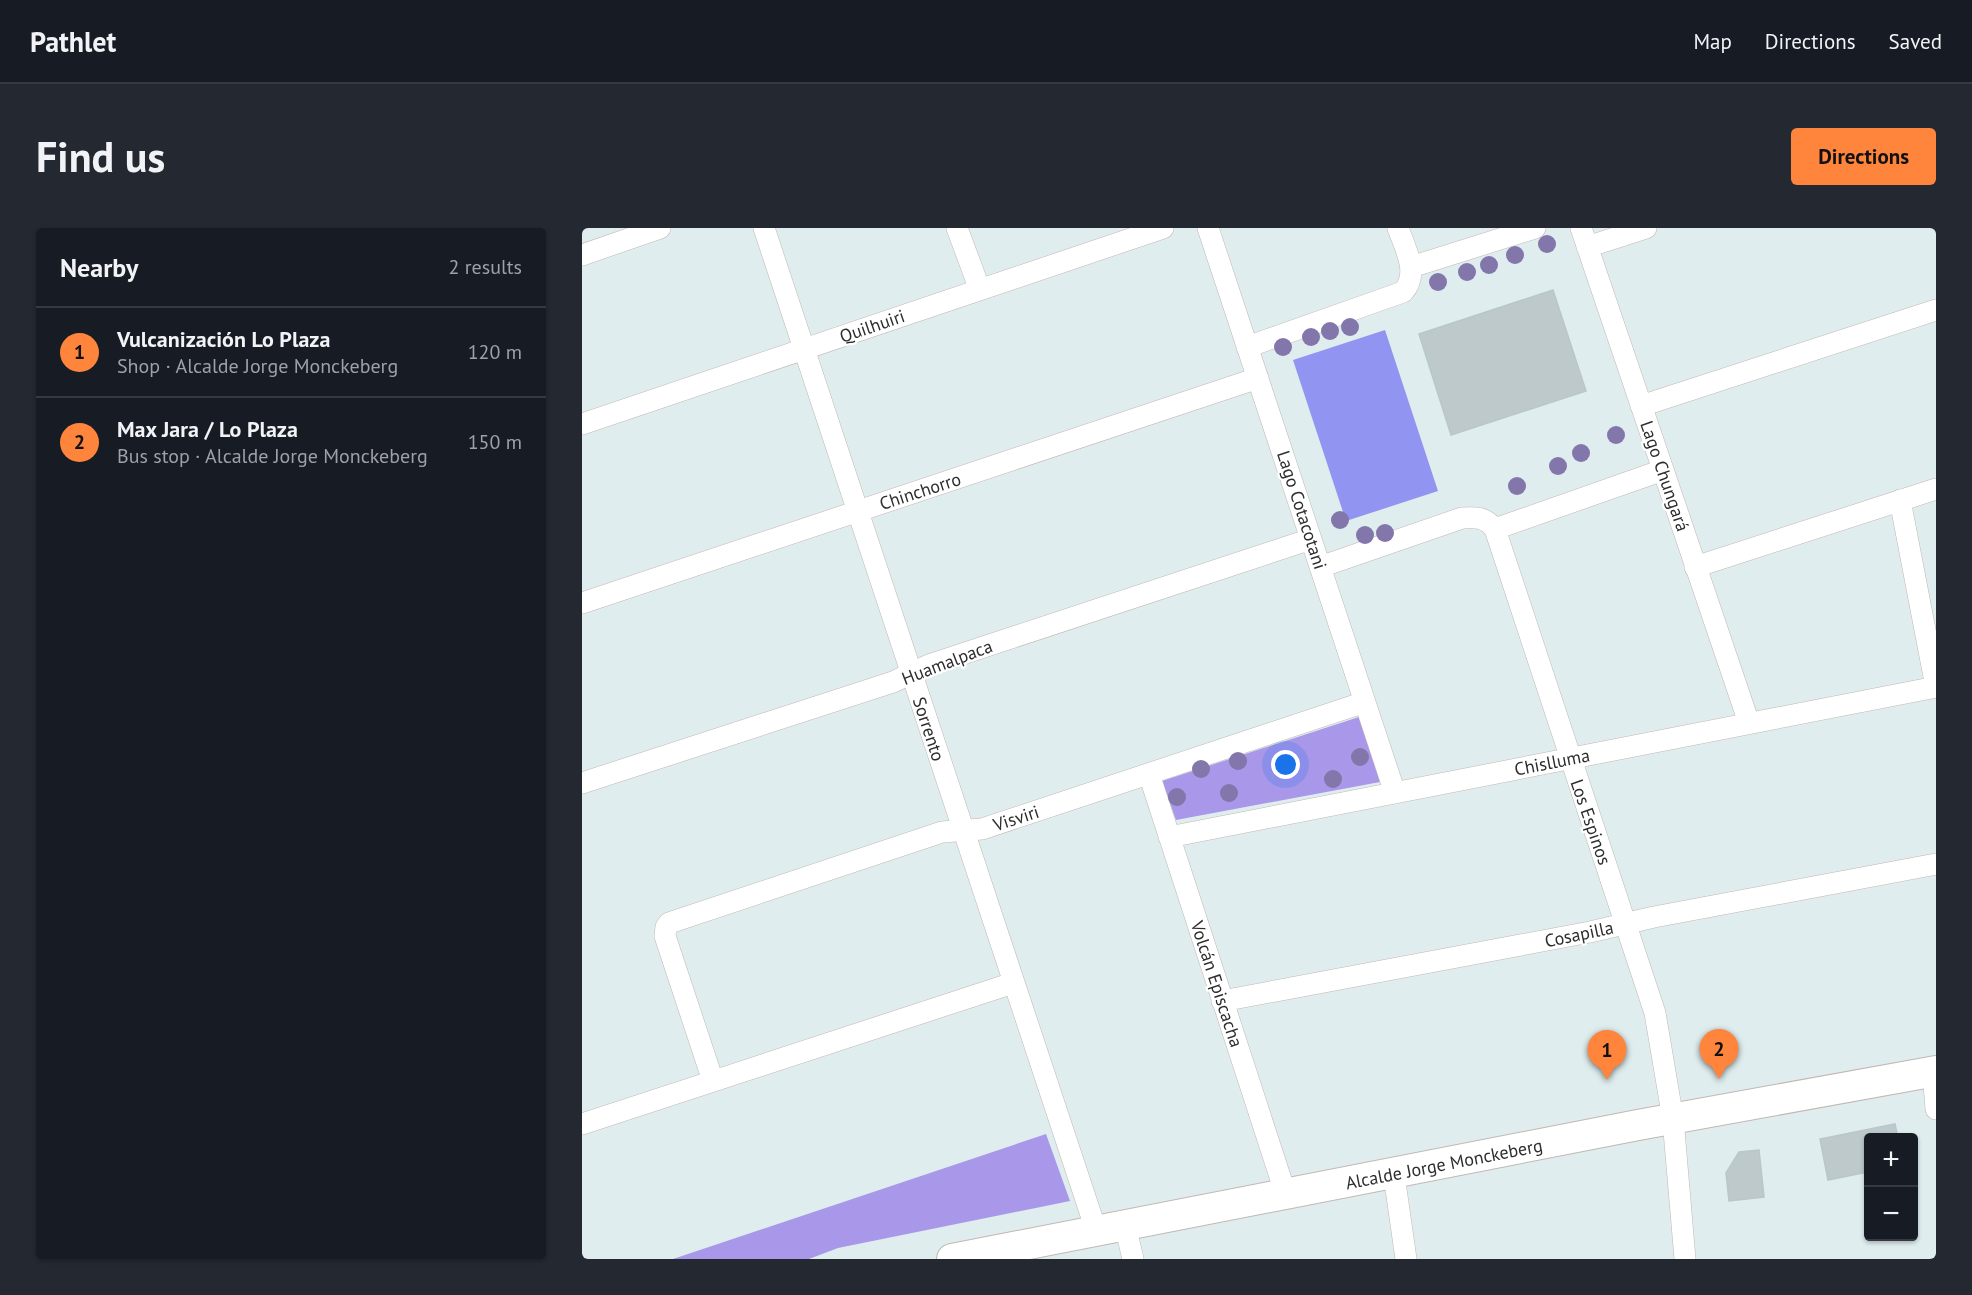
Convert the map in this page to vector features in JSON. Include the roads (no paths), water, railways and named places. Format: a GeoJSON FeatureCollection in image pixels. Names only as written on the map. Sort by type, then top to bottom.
{"type":"FeatureCollection","features":[{"type":"Feature","properties":{"kind":"main road","name":"Alcalde Jorge Monckeberg"},"geometry":{"type":"LineString","coordinates":[[952,1259],[1673,1119],[1934,1071]]}},
{"type":"Feature","properties":{"kind":"street"},"geometry":{"type":"LineString","coordinates":[[582,255],[660,228]]}},
{"type":"Feature","properties":{"kind":"street","name":"Sorrento"},"geometry":{"type":"LineString","coordinates":[[764,228],[1096,1230]]}},
{"type":"Feature","properties":{"kind":"street"},"geometry":{"type":"LineString","coordinates":[[957,228],[980,290]]}},
{"type":"Feature","properties":{"kind":"street","name":"Quilhuiri"},"geometry":{"type":"LineString","coordinates":[[582,424],[1163,228]]}},
{"type":"Feature","properties":{"kind":"street","name":"Lago Cotacotani"},"geometry":{"type":"LineString","coordinates":[[1208,228],[1395,793]]}},
{"type":"Feature","properties":{"kind":"street"},"geometry":{"type":"LineString","coordinates":[[1247,347],[1403,292],[1408,287],[1411,267],[1398,228]]}},
{"type":"Feature","properties":{"kind":"street"},"geometry":{"type":"LineString","coordinates":[[1411,267],[1535,228]]}},
{"type":"Feature","properties":{"kind":"street"},"geometry":{"type":"LineString","coordinates":[[1584,238],[1646,228]]}},
{"type":"Feature","properties":{"kind":"street","name":"Lago Chungará"},"geometry":{"type":"LineString","coordinates":[[1584,238],[1749,723]]}},
{"type":"Feature","properties":{"kind":"street"},"geometry":{"type":"LineString","coordinates":[[1641,406],[1936,310]]}},
{"type":"Feature","properties":{"kind":"street","name":"Chinchorro"},"geometry":{"type":"LineString","coordinates":[[582,603],[1258,378]]}},
{"type":"Feature","properties":{"kind":"street"},"geometry":{"type":"LineString","coordinates":[[1320,567],[1462,518],[1477,517],[1487,520],[1495,529],[1663,470]]}},
{"type":"Feature","properties":{"kind":"street"},"geometry":{"type":"LineString","coordinates":[[1695,567],[1936,489]]}},
{"type":"Feature","properties":{"kind":"street"},"geometry":{"type":"LineString","coordinates":[[1900,500],[1936,687]]}},
{"type":"Feature","properties":{"kind":"street","name":"Los Espinos"},"geometry":{"type":"LineString","coordinates":[[1495,529],[1655,1013],[1673,1119],[1685,1259]]}},
{"type":"Feature","properties":{"kind":"street","name":"Huamalpaca"},"geometry":{"type":"LineString","coordinates":[[582,783],[893,682],[928,665],[1311,539]]}},
{"type":"Feature","properties":{"kind":"street","name":"Chislluma"},"geometry":{"type":"LineString","coordinates":[[1169,837],[1936,687]]}},
{"type":"Feature","properties":{"kind":"street","name":"Visviri"},"geometry":{"type":"LineString","coordinates":[[713,1081],[666,936],[666,927],[674,921],[942,832],[982,829],[1365,702]]}},
{"type":"Feature","properties":{"kind":"street","name":"Volcán Episcacha"},"geometry":{"type":"LineString","coordinates":[[1149,774],[1286,1195]]}},
{"type":"Feature","properties":{"kind":"street","name":"Cosapilla"},"geometry":{"type":"LineString","coordinates":[[1222,1001],[1579,935],[1936,864]]}},
{"type":"Feature","properties":{"kind":"street"},"geometry":{"type":"LineString","coordinates":[[582,1124],[1013,983]]}},
{"type":"Feature","properties":{"kind":"street"},"geometry":{"type":"LineString","coordinates":[[1934,1071],[1936,1109]]}},
{"type":"Feature","properties":{"kind":"street"},"geometry":{"type":"LineString","coordinates":[[1394,1174],[1406,1259]]}},
{"type":"Feature","properties":{"kind":"street"},"geometry":{"type":"LineString","coordinates":[[1125,1225],[1133,1259]]}},
{"type":"Feature","properties":{"kind":"place","name":"Max Jara / Lo Plaza"},"geometry":{"type":"Point","coordinates":[1719,1079]}},
{"type":"Feature","properties":{"kind":"place","name":"Vulcanización Lo Plaza"},"geometry":{"type":"Point","coordinates":[1607,1080]}}]}
